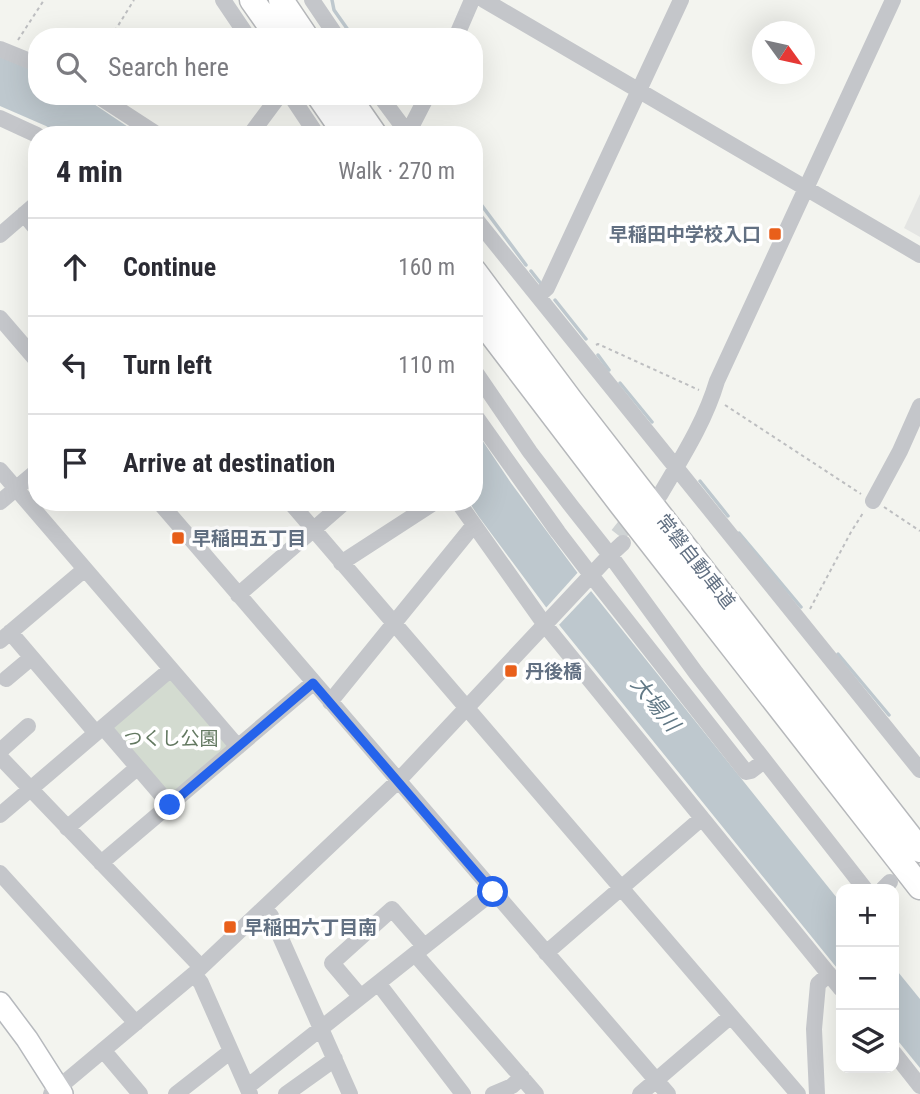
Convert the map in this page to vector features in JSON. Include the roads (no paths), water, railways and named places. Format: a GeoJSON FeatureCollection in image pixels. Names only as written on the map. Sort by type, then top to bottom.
{"type":"FeatureCollection","features":[{"type":"Feature","properties":{"kind":"highway"},"geometry":{"type":"LineString","coordinates":[[252,0],[272,28]]}},
{"type":"Feature","properties":{"kind":"highway"},"geometry":{"type":"LineString","coordinates":[[281,0],[300,28]]}},
{"type":"Feature","properties":{"kind":"highway"},"geometry":{"type":"LineString","coordinates":[[325,105],[340,126]]}},
{"type":"Feature","properties":{"kind":"highway"},"geometry":{"type":"LineString","coordinates":[[354,105],[369,126]]}},
{"type":"Feature","properties":{"kind":"highway","name":"常磐自動車道"},"geometry":{"type":"LineString","coordinates":[[483,283],[571,401],[920,850]]}},
{"type":"Feature","properties":{"kind":"highway","name":"常磐自動車道"},"geometry":{"type":"LineString","coordinates":[[483,323],[920,887]]}},
{"type":"Feature","properties":{"kind":"main road"},"geometry":{"type":"LineString","coordinates":[[0,1003],[27,1039],[57,1092]]}},
{"type":"Feature","properties":{"kind":"street"},"geometry":{"type":"LineString","coordinates":[[223,0],[242,28]]}},
{"type":"Feature","properties":{"kind":"street"},"geometry":{"type":"LineString","coordinates":[[312,0],[331,28]]}},
{"type":"Feature","properties":{"kind":"street"},"geometry":{"type":"LineString","coordinates":[[460,28],[472,0]]}},
{"type":"Feature","properties":{"kind":"street"},"geometry":{"type":"LineString","coordinates":[[484,0],[920,255]]}},
{"type":"Feature","properties":{"kind":"street"},"geometry":{"type":"LineString","coordinates":[[538,296],[547,288],[681,0]]}},
{"type":"Feature","properties":{"kind":"street"},"geometry":{"type":"LineString","coordinates":[[657,491],[683,457],[712,397],[893,0]]}},
{"type":"Feature","properties":{"kind":"street"},"geometry":{"type":"LineString","coordinates":[[5,51],[28,60]]}},
{"type":"Feature","properties":{"kind":"street"},"geometry":{"type":"LineString","coordinates":[[112,105],[144,126]]}},
{"type":"Feature","properties":{"kind":"street"},"geometry":{"type":"LineString","coordinates":[[257,126],[272,105]]}},
{"type":"Feature","properties":{"kind":"street"},"geometry":{"type":"LineString","coordinates":[[297,105],[311,126]]}},
{"type":"Feature","properties":{"kind":"street"},"geometry":{"type":"LineString","coordinates":[[387,105],[403,126]]}},
{"type":"Feature","properties":{"kind":"street"},"geometry":{"type":"LineString","coordinates":[[413,126],[423,105]]}},
{"type":"Feature","properties":{"kind":"street"},"geometry":{"type":"LineString","coordinates":[[0,118],[28,130]]}},
{"type":"Feature","properties":{"kind":"street"},"geometry":{"type":"LineString","coordinates":[[0,235],[28,211]]}},
{"type":"Feature","properties":{"kind":"street"},"geometry":{"type":"LineString","coordinates":[[24,214],[28,219]]}},
{"type":"Feature","properties":{"kind":"street"},"geometry":{"type":"LineString","coordinates":[[483,228],[920,770]]}},
{"type":"Feature","properties":{"kind":"street"},"geometry":{"type":"LineString","coordinates":[[0,318],[28,351]]}},
{"type":"Feature","properties":{"kind":"street"},"geometry":{"type":"LineString","coordinates":[[483,383],[530,452],[610,555],[696,673],[861,884]]}},
{"type":"Feature","properties":{"kind":"street"},"geometry":{"type":"LineString","coordinates":[[497,404],[484,429],[589,577],[746,772],[764,761]]}},
{"type":"Feature","properties":{"kind":"street"},"geometry":{"type":"LineString","coordinates":[[872,501],[900,451],[920,406]]}},
{"type":"Feature","properties":{"kind":"street"},"geometry":{"type":"LineString","coordinates":[[0,470],[28,502]]}},
{"type":"Feature","properties":{"kind":"street"},"geometry":{"type":"LineString","coordinates":[[0,502],[28,478]]}},
{"type":"Feature","properties":{"kind":"street"},"geometry":{"type":"LineString","coordinates":[[36,511],[238,747]]}},
{"type":"Feature","properties":{"kind":"street"},"geometry":{"type":"LineString","coordinates":[[167,511],[668,1094]]}},
{"type":"Feature","properties":{"kind":"street"},"geometry":{"type":"LineString","coordinates":[[297,511],[799,1094]]}},
{"type":"Feature","properties":{"kind":"street"},"geometry":{"type":"LineString","coordinates":[[238,595],[335,511]]}},
{"type":"Feature","properties":{"kind":"street"},"geometry":{"type":"LineString","coordinates":[[341,563],[421,511]]}},
{"type":"Feature","properties":{"kind":"street"},"geometry":{"type":"LineString","coordinates":[[464,511],[547,623],[836,983]]}},
{"type":"Feature","properties":{"kind":"street"},"geometry":{"type":"LineString","coordinates":[[330,702],[473,526]]}},
{"type":"Feature","properties":{"kind":"street"},"geometry":{"type":"LineString","coordinates":[[57,1092],[197,971],[398,781],[610,555],[621,539]]}},
{"type":"Feature","properties":{"kind":"street"},"geometry":{"type":"LineString","coordinates":[[85,569],[5,631],[170,805]]}},
{"type":"Feature","properties":{"kind":"street"},"geometry":{"type":"LineString","coordinates":[[6,679],[31,658]]}},
{"type":"Feature","properties":{"kind":"street"},"geometry":{"type":"LineString","coordinates":[[0,814],[171,669]]}},
{"type":"Feature","properties":{"kind":"street"},"geometry":{"type":"LineString","coordinates":[[101,863],[313,683]]}},
{"type":"Feature","properties":{"kind":"street"},"geometry":{"type":"LineString","coordinates":[[0,751],[28,726]]}},
{"type":"Feature","properties":{"kind":"street"},"geometry":{"type":"LineString","coordinates":[[0,757],[101,863],[197,971],[248,1090],[360,996],[493,892]]}},
{"type":"Feature","properties":{"kind":"street"},"geometry":{"type":"LineString","coordinates":[[67,828],[137,768]]}},
{"type":"Feature","properties":{"kind":"street"},"geometry":{"type":"LineString","coordinates":[[546,953],[702,818]]}},
{"type":"Feature","properties":{"kind":"street"},"geometry":{"type":"LineString","coordinates":[[0,873],[136,1023]]}},
{"type":"Feature","properties":{"kind":"street"},"geometry":{"type":"LineString","coordinates":[[264,908],[271,916],[350,1094]]}},
{"type":"Feature","properties":{"kind":"street"},"geometry":{"type":"LineString","coordinates":[[360,996],[332,963],[392,909],[420,950],[536,1094]]}},
{"type":"Feature","properties":{"kind":"street"},"geometry":{"type":"LineString","coordinates":[[817,1094],[814,1029],[818,984],[829,974]]}},
{"type":"Feature","properties":{"kind":"street"},"geometry":{"type":"LineString","coordinates":[[378,983],[463,1094]]}},
{"type":"Feature","properties":{"kind":"street"},"geometry":{"type":"LineString","coordinates":[[640,1094],[731,1016]]}},
{"type":"Feature","properties":{"kind":"street"},"geometry":{"type":"LineString","coordinates":[[103,1050],[140,1094]]}},
{"type":"Feature","properties":{"kind":"street"},"geometry":{"type":"LineString","coordinates":[[176,1094],[231,1051]]}},
{"type":"Feature","properties":{"kind":"street"},"geometry":{"type":"LineString","coordinates":[[286,1094],[335,1059]]}},
{"type":"Feature","properties":{"kind":"street"},"geometry":{"type":"LineString","coordinates":[[899,1059],[920,1086]]}},
{"type":"Feature","properties":{"kind":"street"},"geometry":{"type":"LineString","coordinates":[[493,1094],[512,1086],[522,1077]]}},
{"type":"Feature","properties":{"kind":"water"},"geometry":{"type":"Polygon","coordinates":[[[0,57],[28,68],[28,105],[95,105],[127,126],[46,126],[0,106],[0,57]]]}},
{"type":"Feature","properties":{"kind":"water","name":"大場川"},"geometry":{"type":"Polygon","coordinates":[[[483,441],[591,591],[836,897],[836,967],[560,626],[475,511],[483,511],[483,441]]]}},
{"type":"Feature","properties":{"kind":"water"},"geometry":{"type":"Polygon","coordinates":[[[899,973],[920,999],[920,1068],[899,1042],[899,973]]]}},
{"type":"Feature","properties":{"kind":"waterway"},"geometry":{"type":"LineString","coordinates":[[332,0],[334,10],[347,28]]}},
{"type":"Feature","properties":{"kind":"waterway"},"geometry":{"type":"LineString","coordinates":[[483,207],[526,265]]}},
{"type":"Feature","properties":{"kind":"waterway"},"geometry":{"type":"LineString","coordinates":[[531,271],[542,285]]}},
{"type":"Feature","properties":{"kind":"waterway"},"geometry":{"type":"LineString","coordinates":[[555,300],[586,339]]}},
{"type":"Feature","properties":{"kind":"waterway"},"geometry":{"type":"LineString","coordinates":[[598,355],[609,370]]}},
{"type":"Feature","properties":{"kind":"waterway"},"geometry":{"type":"LineString","coordinates":[[620,383],[652,422]]}},
{"type":"Feature","properties":{"kind":"waterway"},"geometry":{"type":"LineString","coordinates":[[700,481],[728,516]]}},
{"type":"Feature","properties":{"kind":"waterway"},"geometry":{"type":"LineString","coordinates":[[739,533],[801,607]]}},
{"type":"Feature","properties":{"kind":"waterway"},"geometry":{"type":"LineString","coordinates":[[838,654],[889,715]]}},
{"type":"Feature","properties":{"kind":"tunnel"},"geometry":{"type":"LineString","coordinates":[[618,535],[655,487]]}},
{"type":"Feature","properties":{"kind":"place","name":"早稲田中学校入口"},"geometry":{"type":"Point","coordinates":[775,234]}},
{"type":"Feature","properties":{"kind":"place","name":"早稲田五丁目"},"geometry":{"type":"Point","coordinates":[178,538]}},
{"type":"Feature","properties":{"kind":"place","name":"丹後橋"},"geometry":{"type":"Point","coordinates":[511,671]}},
{"type":"Feature","properties":{"kind":"place","name":"早稲田六丁目南"},"geometry":{"type":"Point","coordinates":[230,927]}},
{"type":"Feature","properties":{"kind":"park label","name":"つくし公園"},"geometry":{"type":"Point","coordinates":[171,738]}}]}
